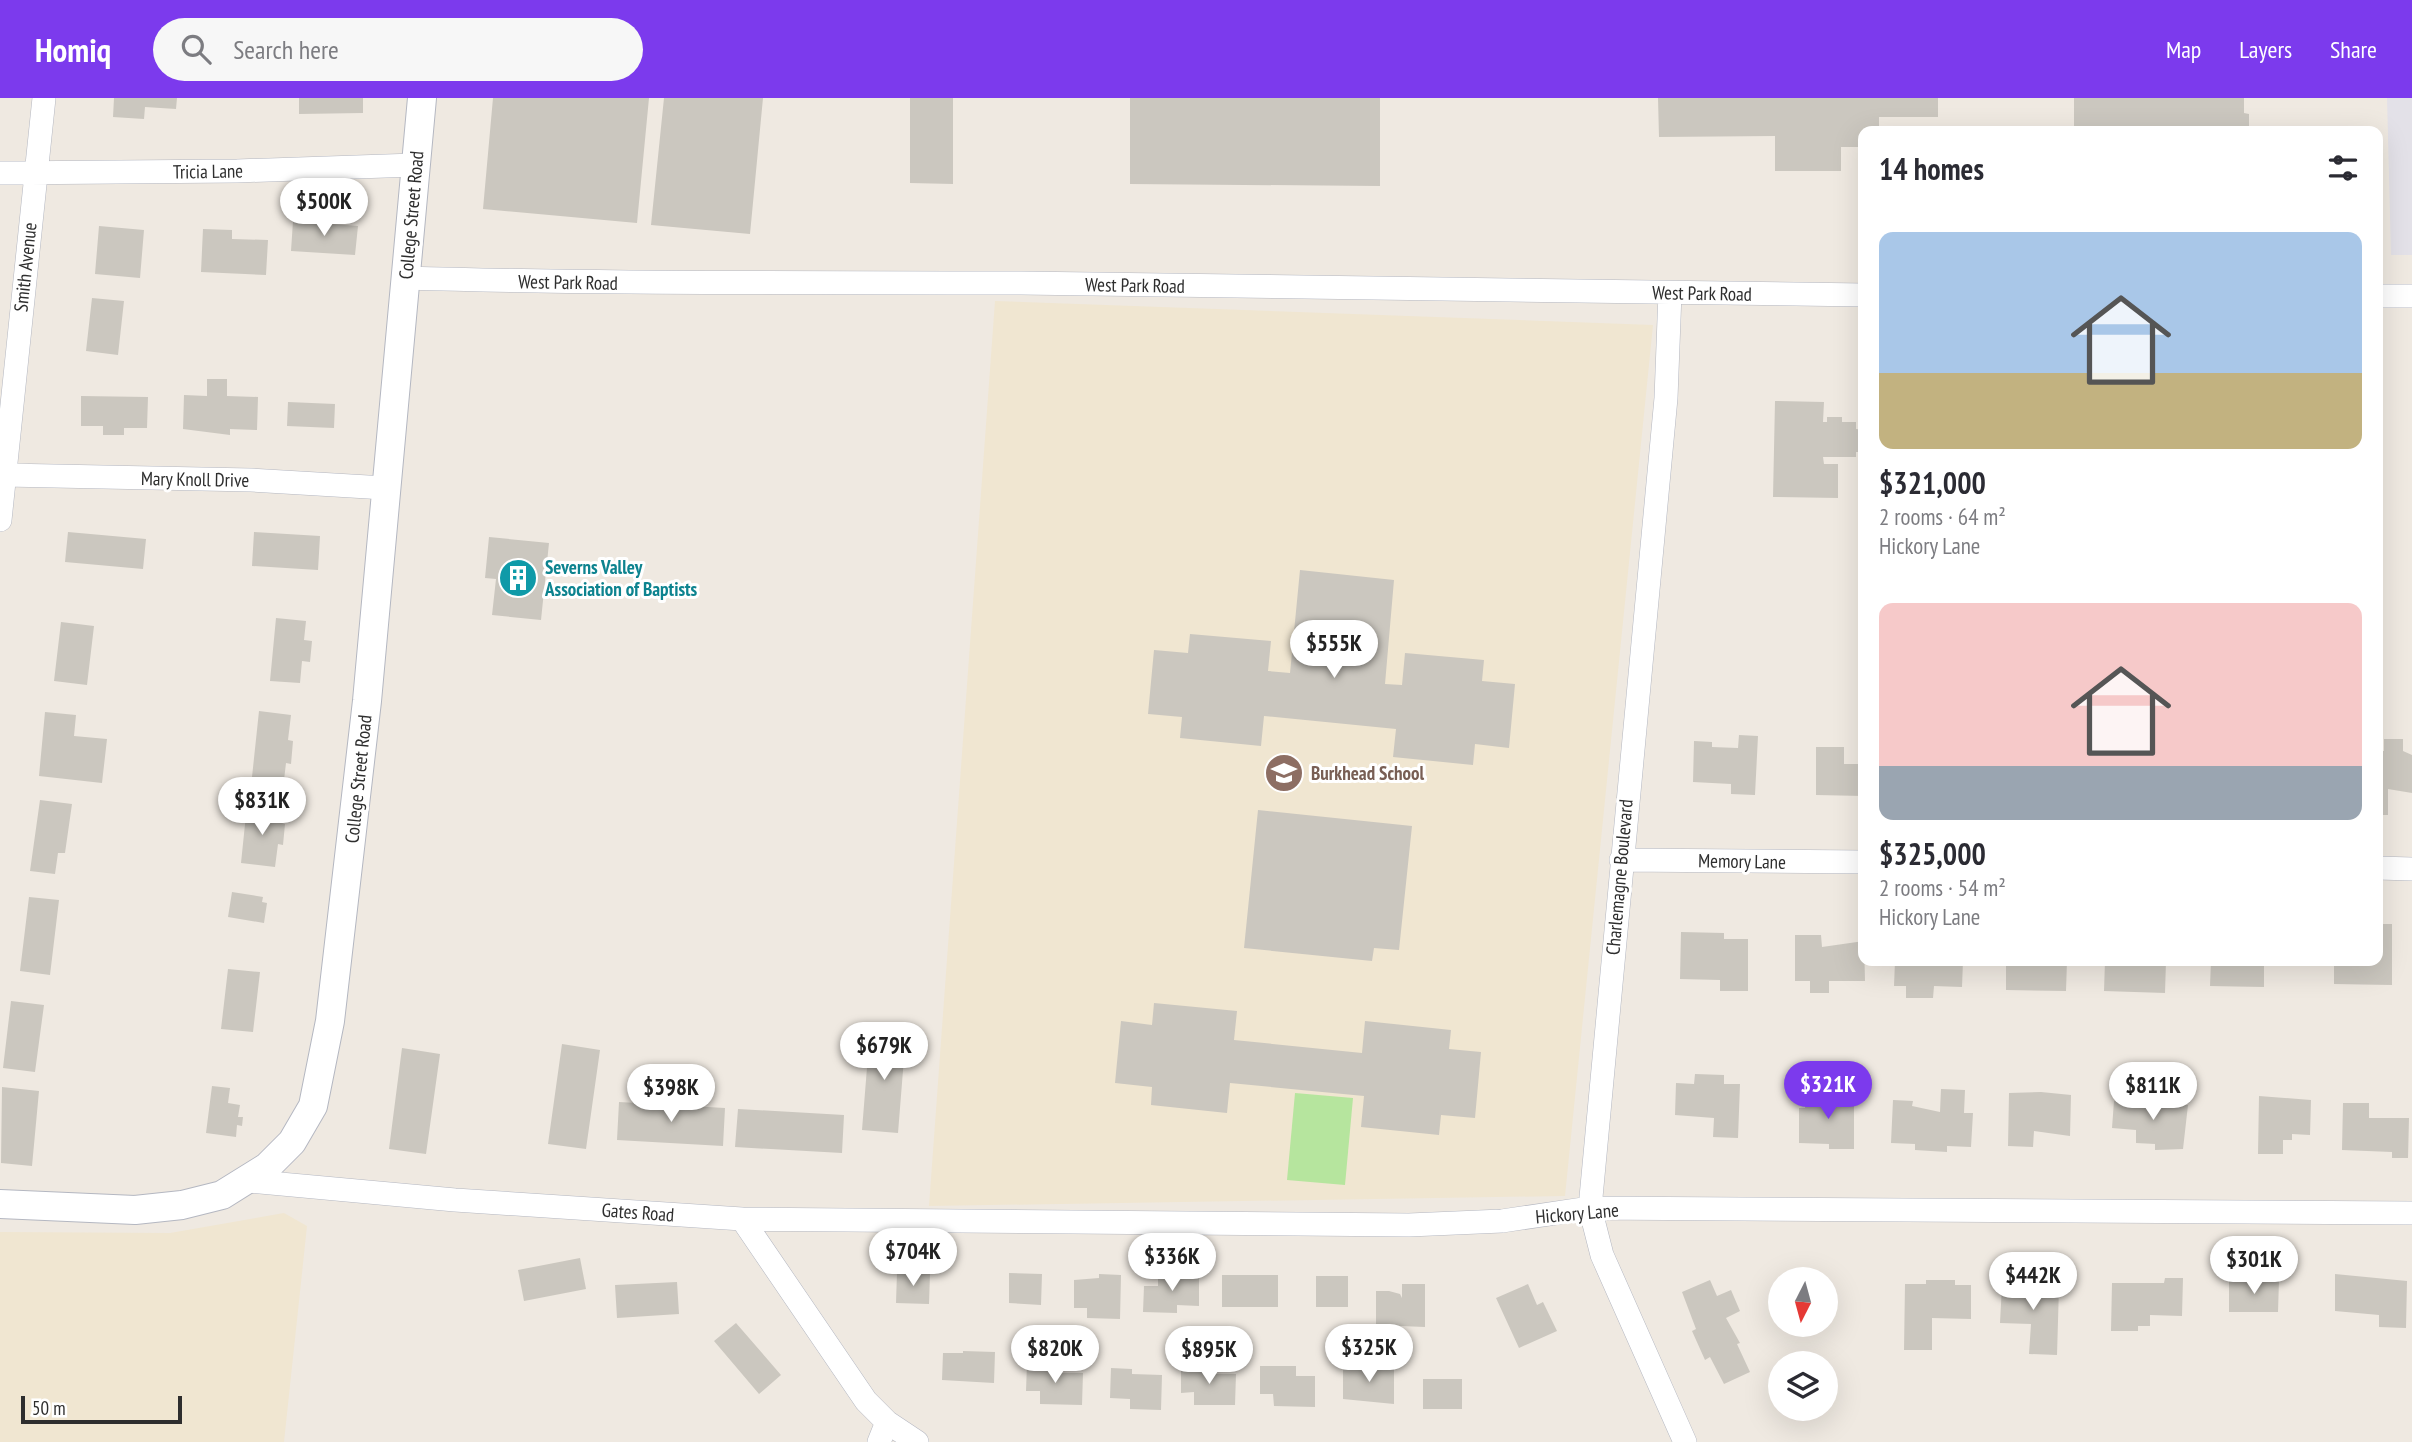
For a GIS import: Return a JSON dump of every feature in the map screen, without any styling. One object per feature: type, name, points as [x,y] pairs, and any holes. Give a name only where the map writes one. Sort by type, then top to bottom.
[{"type":"street","name":"Smith Avenue","points":[[0,520],[44,98]]},
{"type":"street","name":"College Street Road","points":[[0,1204],[135,1210],[182,1205],[222,1195],[249,1181],[292,1142],[313,1106],[323,1070],[367,701],[422,98]]},
{"type":"street","name":"Tricia Lane","points":[[0,173],[237,171],[415,165]]},
{"type":"street","name":"West Park Road","points":[[405,278],[609,284],[1016,283],[1545,288],[1670,293],[1858,295]]},
{"type":"street","name":"Charlemagne Boulevard","points":[[1670,293],[1666,398],[1590,1208],[1602,1255],[1685,1442]]},
{"type":"street","points":[[2383,296],[2412,296]]},
{"type":"street","name":"Mary Knoll Drive","points":[[5,475],[251,480],[385,488]]},
{"type":"street","name":"Memory Lane","points":[[1621,860],[1858,862]]},
{"type":"street","points":[[2383,868],[2412,869]]},
{"type":"street","name":"Gates Road","points":[[249,1181],[455,1200],[743,1219]]},
{"type":"street","name":"Hickory Lane","points":[[743,1219],[1409,1225],[1502,1221],[1590,1208],[2412,1213]]},
{"type":"street","points":[[743,1219],[866,1401],[883,1432],[917,1442]]},
{"type":"shaded area","points":[[2387,98],[2412,98],[2412,255],[2391,255]]},
{"type":"shaded area","name":"Burkhead School","points":[[995,301],[1653,325],[1565,1196],[929,1206]]},
{"type":"shaded area","points":[[284,1213],[307,1226],[284,1442],[0,1442],[0,1232],[170,1233]]},
{"type":"green space","points":[[1295,1093],[1353,1098],[1345,1185],[1287,1180]]},
{"type":"building","points":[[114,98],[177,98],[176,109],[145,107],[144,119],[113,117]]},
{"type":"building","points":[[299,98],[363,98],[363,113],[299,114]]},
{"type":"building","points":[[493,98],[649,98],[637,223],[483,209]]},
{"type":"building","points":[[664,98],[763,98],[750,234],[651,225]]},
{"type":"building","points":[[910,98],[953,98],[953,184],[910,183]]},
{"type":"building","points":[[1130,98],[1380,98],[1380,186],[1130,184]]},
{"type":"building","points":[[1658,98],[1938,98],[1938,117],[1879,117],[1879,126],[1858,126],[1858,147],[1841,147],[1841,171],[1775,171],[1775,136],[1659,137]]},
{"type":"building","points":[[2074,98],[2244,98],[2244,113],[2249,114],[2249,126],[2074,126]]},
{"type":"building","points":[[293,221],[358,226],[355,255],[291,251]]},
{"type":"building","points":[[99,226],[144,230],[140,278],[95,274]]},
{"type":"building","points":[[203,229],[232,230],[232,239],[268,240],[266,275],[201,272]]},
{"type":"building","points":[[92,298],[124,301],[118,355],[86,351]]},
{"type":"building","points":[[207,379],[227,379],[227,396],[258,397],[257,430],[230,429],[230,435],[183,429],[184,395],[207,396]]},
{"type":"building","points":[[81,396],[148,397],[147,428],[124,428],[124,435],[103,435],[103,426],[81,426]]},
{"type":"building","points":[[1775,401],[1824,402],[1823,422],[1827,422],[1827,417],[1842,417],[1842,422],[1856,422],[1856,457],[1823,457],[1824,464],[1838,464],[1838,498],[1773,497]]},
{"type":"building","points":[[288,402],[335,404],[334,428],[287,426]]},
{"type":"building","points":[[68,532],[146,539],[143,569],[65,562]]},
{"type":"building","points":[[254,532],[320,536],[318,570],[252,566]]},
{"type":"building","name":"Severns Valley Association of Baptists","points":[[489,537],[549,543],[541,620],[492,615],[496,579],[485,578]]},
{"type":"building","points":[[1300,570],[1394,580],[1385,684],[1402,685],[1405,653],[1484,660],[1482,681],[1515,684],[1509,748],[1475,744],[1473,765],[1393,757],[1396,729],[1264,716],[1261,746],[1180,738],[1182,717],[1148,714],[1154,650],[1188,653],[1190,634],[1271,641],[1268,671],[1290,673]]},
{"type":"building","points":[[276,618],[306,621],[304,640],[312,641],[310,662],[302,661],[300,683],[270,681]]},
{"type":"building","points":[[61,622],[94,626],[87,685],[54,681]]},
{"type":"building","points":[[259,711],[291,715],[288,740],[293,741],[291,764],[286,763],[284,780],[252,777]]},
{"type":"building","points":[[45,712],[76,715],[74,736],[107,739],[102,783],[39,776]]},
{"type":"building","points":[[1739,735],[1758,736],[1755,795],[1731,794],[1731,784],[1693,782],[1694,741],[1712,742],[1712,747],[1738,748]]},
{"type":"building","points":[[2384,739],[2403,739],[2403,751],[2412,755],[2412,793],[2388,789],[2388,815],[2383,815]]},
{"type":"building","points":[[1816,747],[1844,747],[1844,764],[1858,764],[1858,796],[1816,795]]},
{"type":"building","points":[[40,800],[72,804],[65,853],[58,853],[55,874],[30,871]]},
{"type":"building","points":[[247,805],[277,809],[276,821],[285,824],[283,845],[278,844],[275,867],[241,863]]},
{"type":"building","points":[[1258,810],[1412,826],[1399,950],[1374,948],[1372,961],[1244,948]]},
{"type":"building","points":[[232,892],[263,897],[262,902],[267,903],[264,923],[228,917]]},
{"type":"building","points":[[29,897],[59,900],[50,975],[20,971]]},
{"type":"building","points":[[2383,924],[2392,924],[2392,985],[2334,984],[2334,966],[2383,966]]},
{"type":"building","points":[[1681,932],[1724,933],[1724,939],[1748,939],[1748,991],[1720,991],[1720,980],[1680,979]]},
{"type":"building","points":[[1795,935],[1821,935],[1822,947],[1858,942],[1858,966],[1865,966],[1865,981],[1829,981],[1829,993],[1810,993],[1810,981],[1795,981]]},
{"type":"building","points":[[1895,966],[1963,966],[1962,987],[1934,986],[1933,998],[1906,998],[1906,986],[1894,986]]},
{"type":"building","points":[[2006,966],[2067,966],[2066,991],[2006,990]]},
{"type":"building","points":[[2105,966],[2166,966],[2165,993],[2104,991]]},
{"type":"building","points":[[2211,966],[2264,966],[2264,987],[2210,986]]},
{"type":"building","points":[[228,969],[260,972],[253,1032],[221,1029]]},
{"type":"building","points":[[11,1001],[44,1005],[35,1072],[3,1068]]},
{"type":"building","points":[[1154,1003],[1237,1011],[1234,1040],[1362,1053],[1365,1021],[1451,1030],[1449,1049],[1481,1052],[1475,1118],[1441,1115],[1439,1135],[1361,1127],[1364,1096],[1230,1083],[1227,1113],[1151,1105],[1152,1087],[1115,1083],[1121,1021],[1152,1025]]},
{"type":"building","points":[[870,1030],[906,1033],[898,1133],[862,1130]]},
{"type":"building","points":[[562,1044],[600,1050],[586,1149],[548,1144]]},
{"type":"building","points":[[402,1048],[440,1054],[426,1154],[389,1149]]},
{"type":"building","points":[[1695,1074],[1724,1075],[1724,1084],[1740,1084],[1738,1138],[1713,1137],[1714,1118],[1675,1115],[1676,1083],[1694,1084]]},
{"type":"building","points":[[212,1086],[230,1088],[228,1103],[240,1105],[238,1117],[243,1117],[242,1126],[237,1125],[236,1137],[206,1133]]},
{"type":"building","points":[[2,1087],[39,1091],[32,1166],[1,1163]]},
{"type":"building","points":[[1941,1089],[1965,1090],[1964,1113],[1973,1113],[1971,1147],[1947,1146],[1947,1152],[1915,1150],[1915,1144],[1891,1143],[1893,1100],[1913,1101],[1912,1106],[1940,1112]]},
{"type":"building","points":[[2009,1093],[2071,1095],[2070,1136],[2034,1131],[2033,1147],[2008,1146]]},
{"type":"building","points":[[2147,1093],[2161,1094],[2160,1104],[2188,1105],[2183,1149],[2155,1150],[2155,1144],[2136,1143],[2136,1130],[2112,1128],[2114,1101],[2146,1103]]},
{"type":"building","points":[[1806,1095],[1854,1095],[1854,1149],[1829,1149],[1829,1144],[1799,1143],[1799,1108],[1805,1108]]},
{"type":"building","points":[[2259,1096],[2311,1100],[2310,1135],[2292,1134],[2292,1140],[2283,1140],[2283,1154],[2258,1154]]},
{"type":"building","points":[[619,1102],[725,1108],[723,1146],[617,1140]]},
{"type":"building","points":[[2343,1103],[2369,1103],[2369,1118],[2409,1118],[2408,1158],[2392,1158],[2392,1152],[2342,1150]]},
{"type":"building","points":[[738,1109],[844,1115],[842,1153],[735,1147]]},
{"type":"building","points":[[580,1258],[586,1289],[524,1301],[518,1270]]},
{"type":"building","points":[[897,1272],[930,1273],[929,1304],[896,1303]]},
{"type":"building","points":[[1009,1273],[1042,1274],[1041,1305],[1009,1303]]},
{"type":"building","points":[[1158,1273],[1199,1274],[1199,1306],[1177,1305],[1177,1313],[1143,1312],[1144,1286],[1158,1286]]},
{"type":"building","points":[[1099,1274],[1121,1275],[1120,1319],[1087,1318],[1087,1308],[1074,1308],[1074,1280],[1099,1278]]},
{"type":"building","points":[[2335,1274],[2407,1281],[2406,1328],[2379,1327],[2379,1315],[2335,1311]]},
{"type":"building","points":[[1222,1275],[1278,1275],[1278,1307],[1222,1307]]},
{"type":"building","points":[[1316,1276],[1348,1276],[1348,1307],[1316,1307]]},
{"type":"building","points":[[2015,1278],[2046,1279],[2046,1286],[2059,1287],[2057,1355],[2029,1354],[2031,1324],[2000,1323],[2002,1285],[2015,1285]]},
{"type":"building","points":[[2165,1278],[2183,1278],[2182,1316],[2150,1315],[2150,1326],[2138,1326],[2138,1331],[2111,1331],[2112,1283],[2164,1283]]},
{"type":"building","points":[[2229,1279],[2279,1280],[2278,1312],[2229,1312]]},
{"type":"building","points":[[1710,1280],[1717,1296],[1731,1290],[1740,1311],[1726,1318],[1740,1343],[1737,1344],[1750,1372],[1724,1384],[1710,1357],[1705,1360],[1692,1331],[1696,1329],[1682,1292]]},
{"type":"building","points":[[1926,1280],[1955,1280],[1955,1285],[1971,1285],[1971,1319],[1932,1318],[1932,1350],[1904,1350],[1905,1284],[1926,1284]]},
{"type":"building","points":[[677,1282],[679,1314],[617,1318],[615,1285]]},
{"type":"building","points":[[1402,1284],[1425,1284],[1425,1327],[1376,1325],[1376,1291],[1389,1291],[1400,1294],[1402,1298]]},
{"type":"building","points":[[1528,1284],[1537,1305],[1543,1302],[1557,1331],[1519,1348],[1496,1298]]},
{"type":"building","points":[[736,1323],[781,1375],[759,1394],[714,1341]]},
{"type":"building","points":[[995,1352],[994,1383],[942,1380],[943,1353]]},
{"type":"building","points":[[1027,1364],[1061,1365],[1060,1373],[1083,1373],[1082,1405],[1040,1404],[1040,1391],[1026,1391]]},
{"type":"building","points":[[1343,1365],[1394,1366],[1394,1404],[1343,1399]]},
{"type":"building","points":[[1181,1366],[1215,1366],[1215,1374],[1236,1374],[1235,1405],[1194,1405],[1194,1392],[1181,1393]]},
{"type":"building","points":[[1260,1366],[1296,1366],[1296,1376],[1315,1376],[1315,1407],[1274,1406],[1273,1394],[1260,1394]]},
{"type":"building","points":[[1111,1368],[1132,1369],[1132,1374],[1162,1375],[1161,1410],[1130,1409],[1130,1399],[1110,1398]]},
{"type":"building","points":[[1423,1379],[1462,1379],[1462,1409],[1423,1409]]},
{"type":"place","name":"Severns Valley Association of Baptists","points":[[518,578]]},
{"type":"place","name":"Burkhead School","points":[[1284,773]]}]
